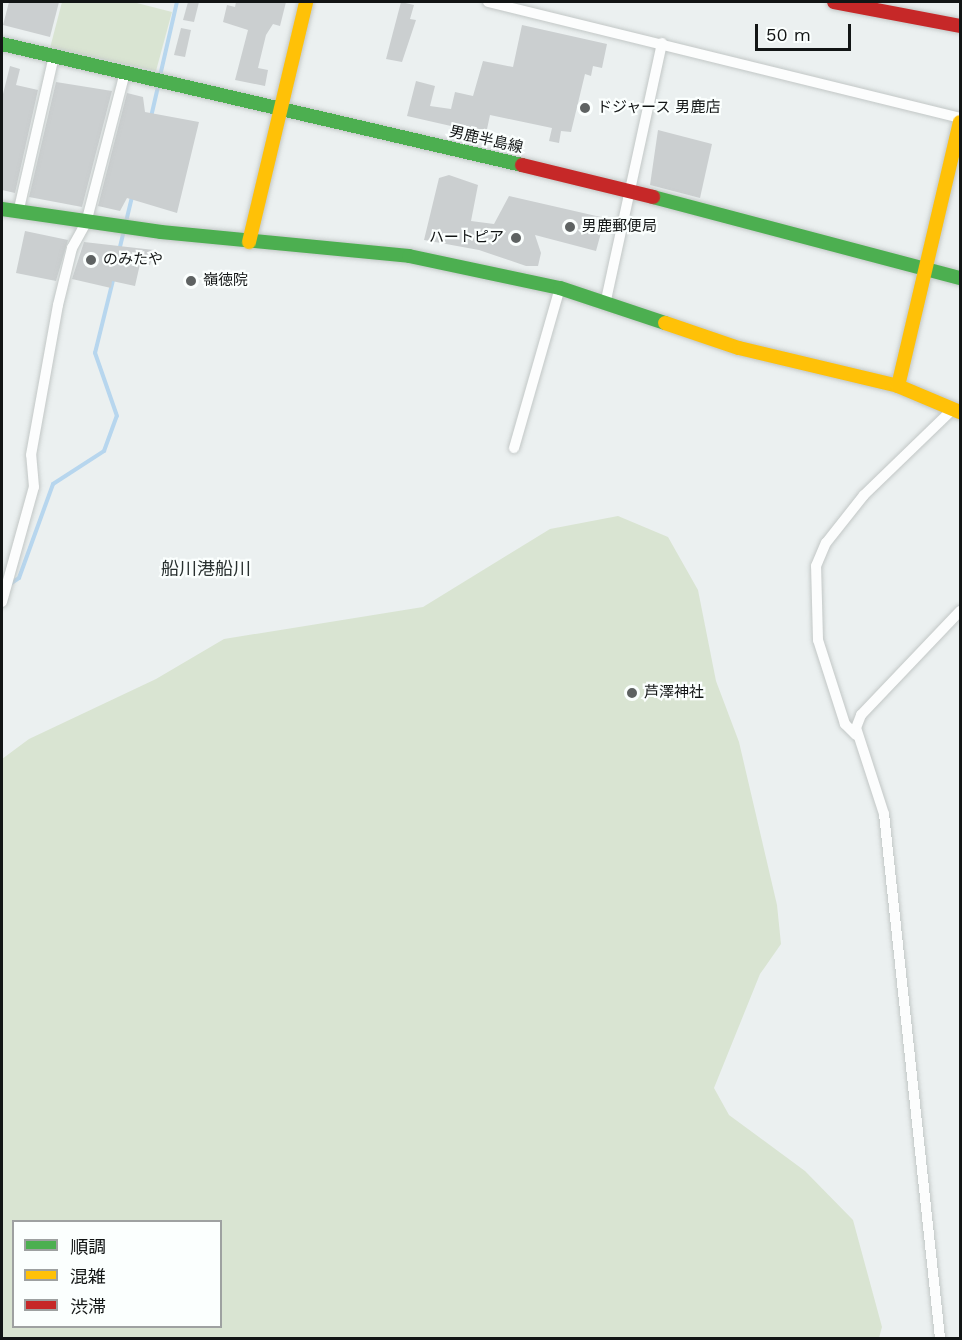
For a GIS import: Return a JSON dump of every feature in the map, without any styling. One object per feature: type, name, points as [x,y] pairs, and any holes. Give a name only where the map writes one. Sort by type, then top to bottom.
[{"type":"street","points":[[249,242],[284,110],[306,2]]},
{"type":"street","points":[[488,2],[662,43],[729,64],[960,120],[898,386]]},
{"type":"street","points":[[834,2],[960,26]]},
{"type":"street","points":[[606,300],[662,43]]},
{"type":"street","name":"男鹿半島線","points":[[2,44],[631,191],[924,271],[960,278]]},
{"type":"street","points":[[18,213],[54,56]]},
{"type":"street","points":[[2,602],[34,487],[31,454],[58,305],[72,248],[86,223],[125,72]]},
{"type":"street","points":[[2,209],[86,223],[249,242],[409,256],[606,300],[739,348],[898,386],[957,410],[864,495],[826,543],[816,566],[818,640],[845,724],[856,735],[884,814],[940,1338]]},
{"type":"street","points":[[514,448],[560,288]]},
{"type":"street","points":[[856,735],[861,715],[960,611]]},
{"type":"green space","points":[[62,2],[133,2],[172,12],[156,71],[50,48]]},
{"type":"green space","points":[[618,516],[668,537],[698,590],[716,681],[739,742],[777,905],[781,944],[760,974],[714,1088],[729,1115],[805,1171],[853,1220],[882,1327],[879,1338],[2,1338],[2,759],[29,739],[156,679],[224,639],[423,607],[550,529]]},
{"type":"building","points":[[9,2],[59,2],[50,37],[3,25]]},
{"type":"building","points":[[188,2],[199,2],[194,22],[183,20]]},
{"type":"building","points":[[236,2],[286,2],[280,26],[273,24],[266,35],[258,68],[268,70],[265,86],[235,80],[248,30],[223,22],[227,5],[235,7]]},
{"type":"building","points":[[401,2],[414,5],[410,19],[416,20],[402,62],[386,59]]},
{"type":"building","points":[[522,25],[607,44],[602,68],[593,66],[591,76],[585,74],[571,132],[561,131],[559,143],[549,141],[552,128],[490,115],[486,134],[407,116],[416,81],[435,86],[430,106],[451,109],[455,92],[473,96],[483,61],[513,67]]},
{"type":"building","points":[[181,28],[191,30],[185,57],[174,55]]},
{"type":"building","points":[[10,66],[20,69],[16,85],[38,90],[15,193],[2,190],[2,98]]},
{"type":"building","points":[[56,82],[112,91],[82,207],[29,197]]},
{"type":"building","points":[[127,93],[143,97],[145,112],[199,122],[177,213],[127,198],[120,211],[98,206]]},
{"type":"building","points":[[658,130],[712,144],[700,198],[650,185]]},
{"type":"building","points":[[449,175],[478,185],[471,221],[494,224],[509,196],[605,218],[596,251],[535,235],[541,253],[538,266],[526,266],[479,250],[424,240],[439,178]]},
{"type":"building","points":[[25,231],[68,240],[56,281],[16,273]]},
{"type":"building","points":[[84,242],[154,250],[150,265],[140,264],[135,286],[112,281],[111,288],[72,279]]},
{"type":"waterway","points":[[160,76],[177,2]]},
{"type":"waterway","points":[[151,117],[158,86]]},
{"type":"waterway","points":[[119,251],[132,197]]},
{"type":"waterway","points":[[10,584],[19,578],[53,484],[104,451],[117,416],[95,353],[114,276]]},
{"type":"traffic: fast","points":[[2,44],[522,165]]},
{"type":"traffic: fast","points":[[653,197],[960,278]]},
{"type":"traffic: fast","points":[[2,209],[161,232],[409,256],[560,288],[665,323]]},
{"type":"traffic: slow","points":[[249,242],[306,2]]},
{"type":"traffic: slow","points":[[898,386],[960,122]]},
{"type":"traffic: slow","points":[[665,323],[739,348],[898,386],[960,412]]},
{"type":"traffic: jam","points":[[834,2],[960,26]]},
{"type":"traffic: jam","points":[[522,165],[653,197]]},
{"type":"place","name":"ドジャース 男鹿店","points":[[585,108]]},
{"type":"place","name":"男鹿郵便局","points":[[570,227]]},
{"type":"place","name":"ハートピア","points":[[516,238]]},
{"type":"place","name":"のみたや","points":[[91,260]]},
{"type":"place","name":"嶺徳院","points":[[191,281]]},
{"type":"place","name":"芦澤神社","points":[[632,693]]},
{"type":"district","name":"船川港船川","points":[[206,569]]}]
